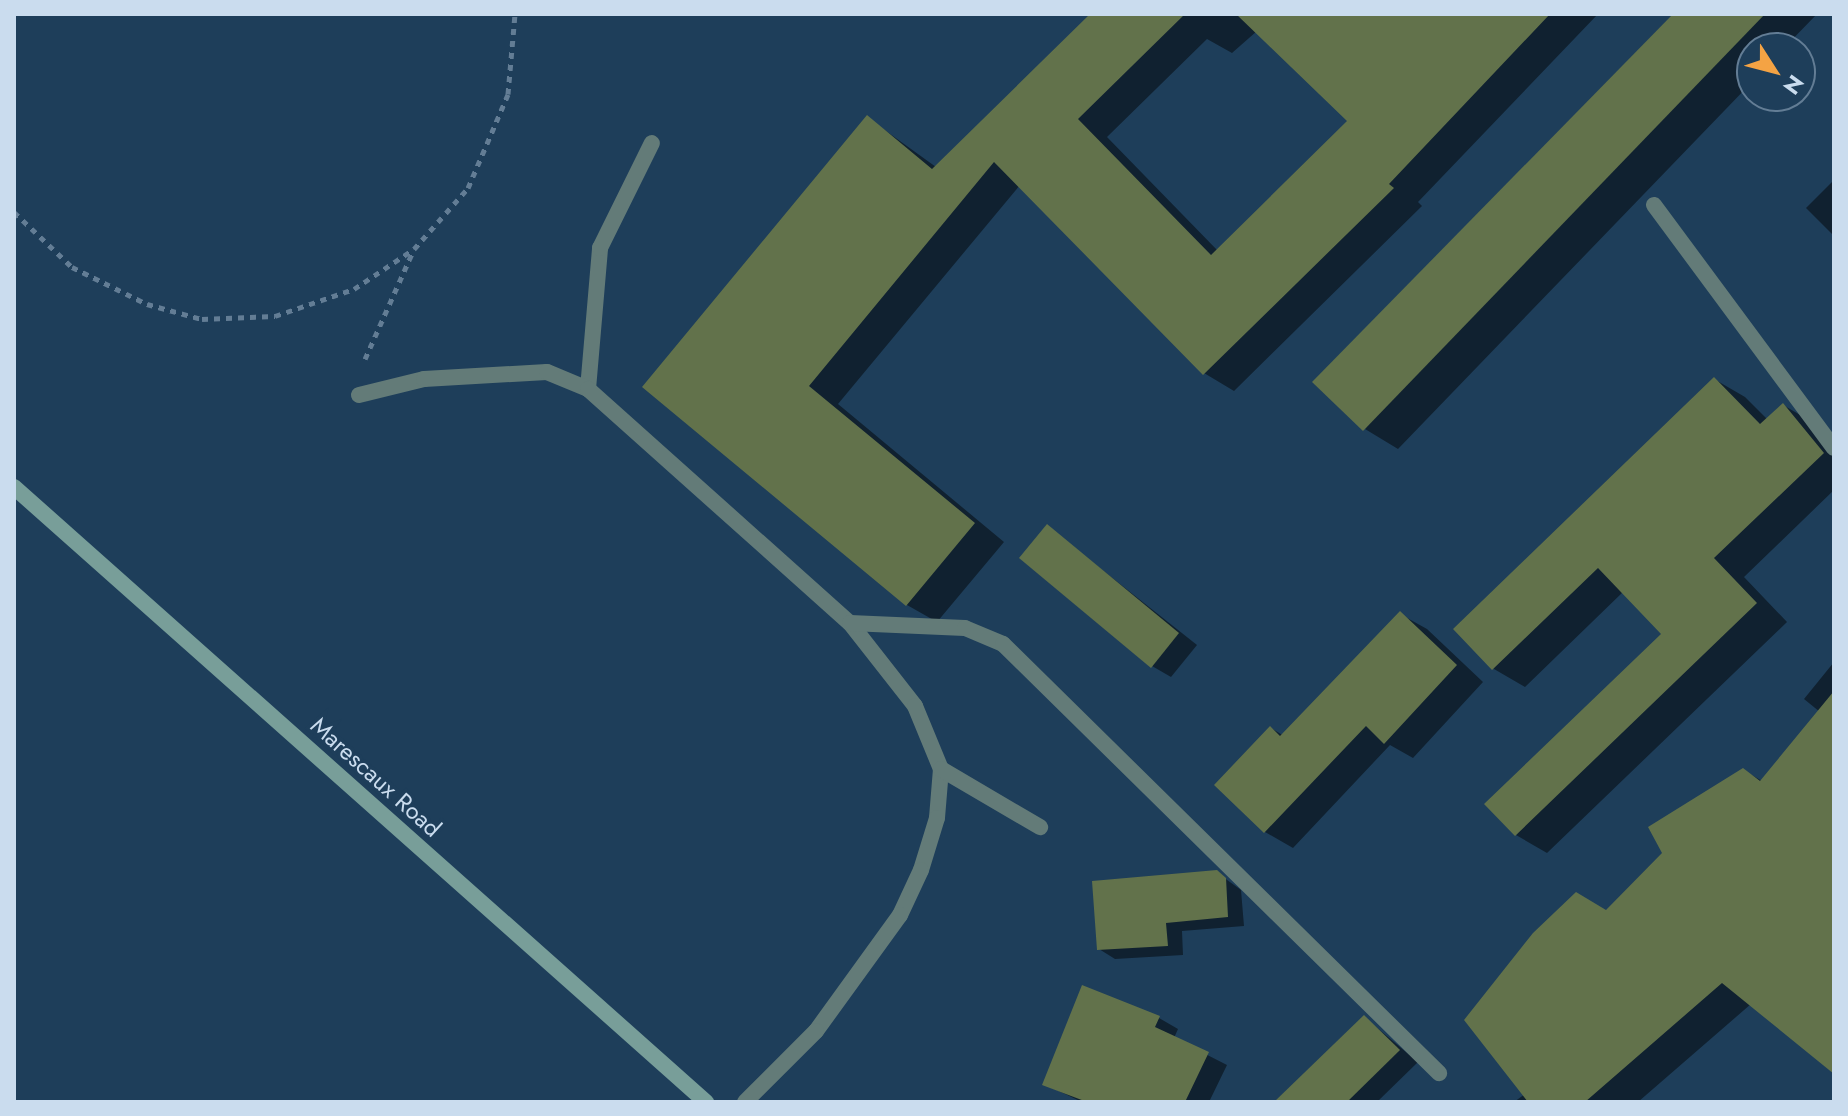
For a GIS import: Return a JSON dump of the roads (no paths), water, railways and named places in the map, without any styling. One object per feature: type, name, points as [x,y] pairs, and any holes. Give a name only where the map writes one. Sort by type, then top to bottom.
[{"type":"main road","name":"Marescaux Road","points":[[14,487],[706,1102]]},
{"type":"lane","points":[[588,389],[600,248],[652,143]]},
{"type":"lane","points":[[1654,205],[1834,448]]},
{"type":"lane","points":[[359,395],[424,379],[547,372],[588,389],[850,623],[915,706],[941,769],[937,818],[900,915],[816,1031],[745,1102]]},
{"type":"lane","points":[[850,623],[965,628],[1003,644],[1439,1073]]},
{"type":"lane","points":[[941,769],[1040,827]]}]
